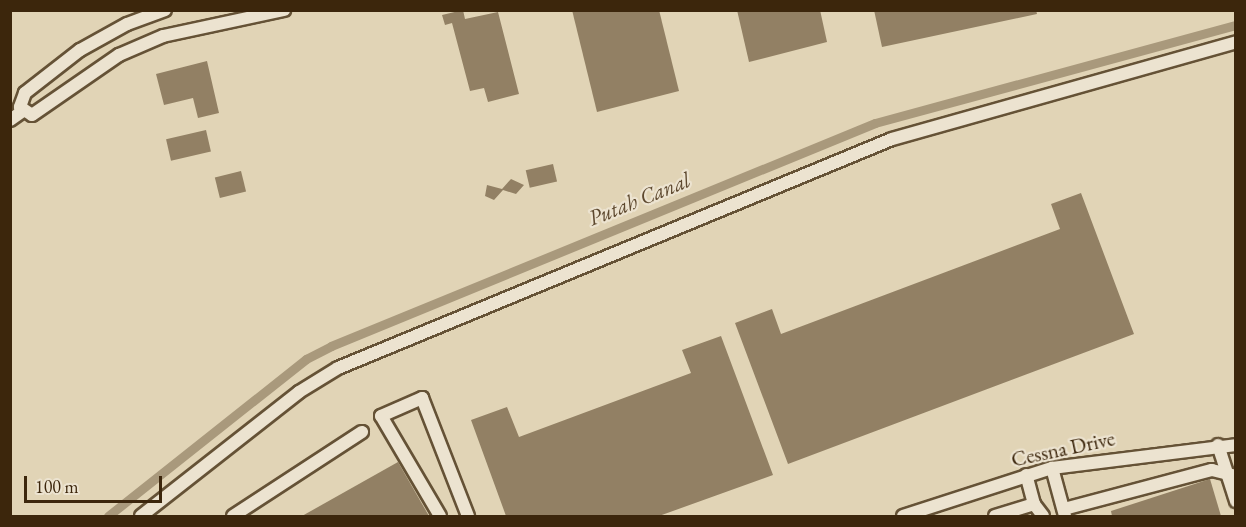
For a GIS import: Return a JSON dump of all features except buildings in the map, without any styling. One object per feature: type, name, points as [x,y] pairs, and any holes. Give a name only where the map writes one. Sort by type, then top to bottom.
[{"type":"street","points":[[165,10],[127,24],[80,50],[25,93],[15,114],[32,115],[140,45],[189,28],[284,10]]},
{"type":"street","points":[[141,516],[299,392],[338,368],[892,139],[1236,42]]},
{"type":"street","points":[[440,516],[381,416],[422,398],[468,516]]},
{"type":"street","points":[[233,516],[362,432]]},
{"type":"street","points":[[1218,445],[1232,476],[1236,501]]},
{"type":"street","name":"Cessna Drive","points":[[903,516],[1052,468],[1218,445],[1236,445]]},
{"type":"street","points":[[1052,468],[1064,513],[1212,470],[1232,476]]},
{"type":"street","points":[[1026,475],[1034,504],[1042,516]]},
{"type":"street","points":[[995,516],[1034,504]]},
{"type":"waterway","name":"Putah Canal","points":[[108,516],[306,359],[331,346],[875,123],[1236,25]]}]
